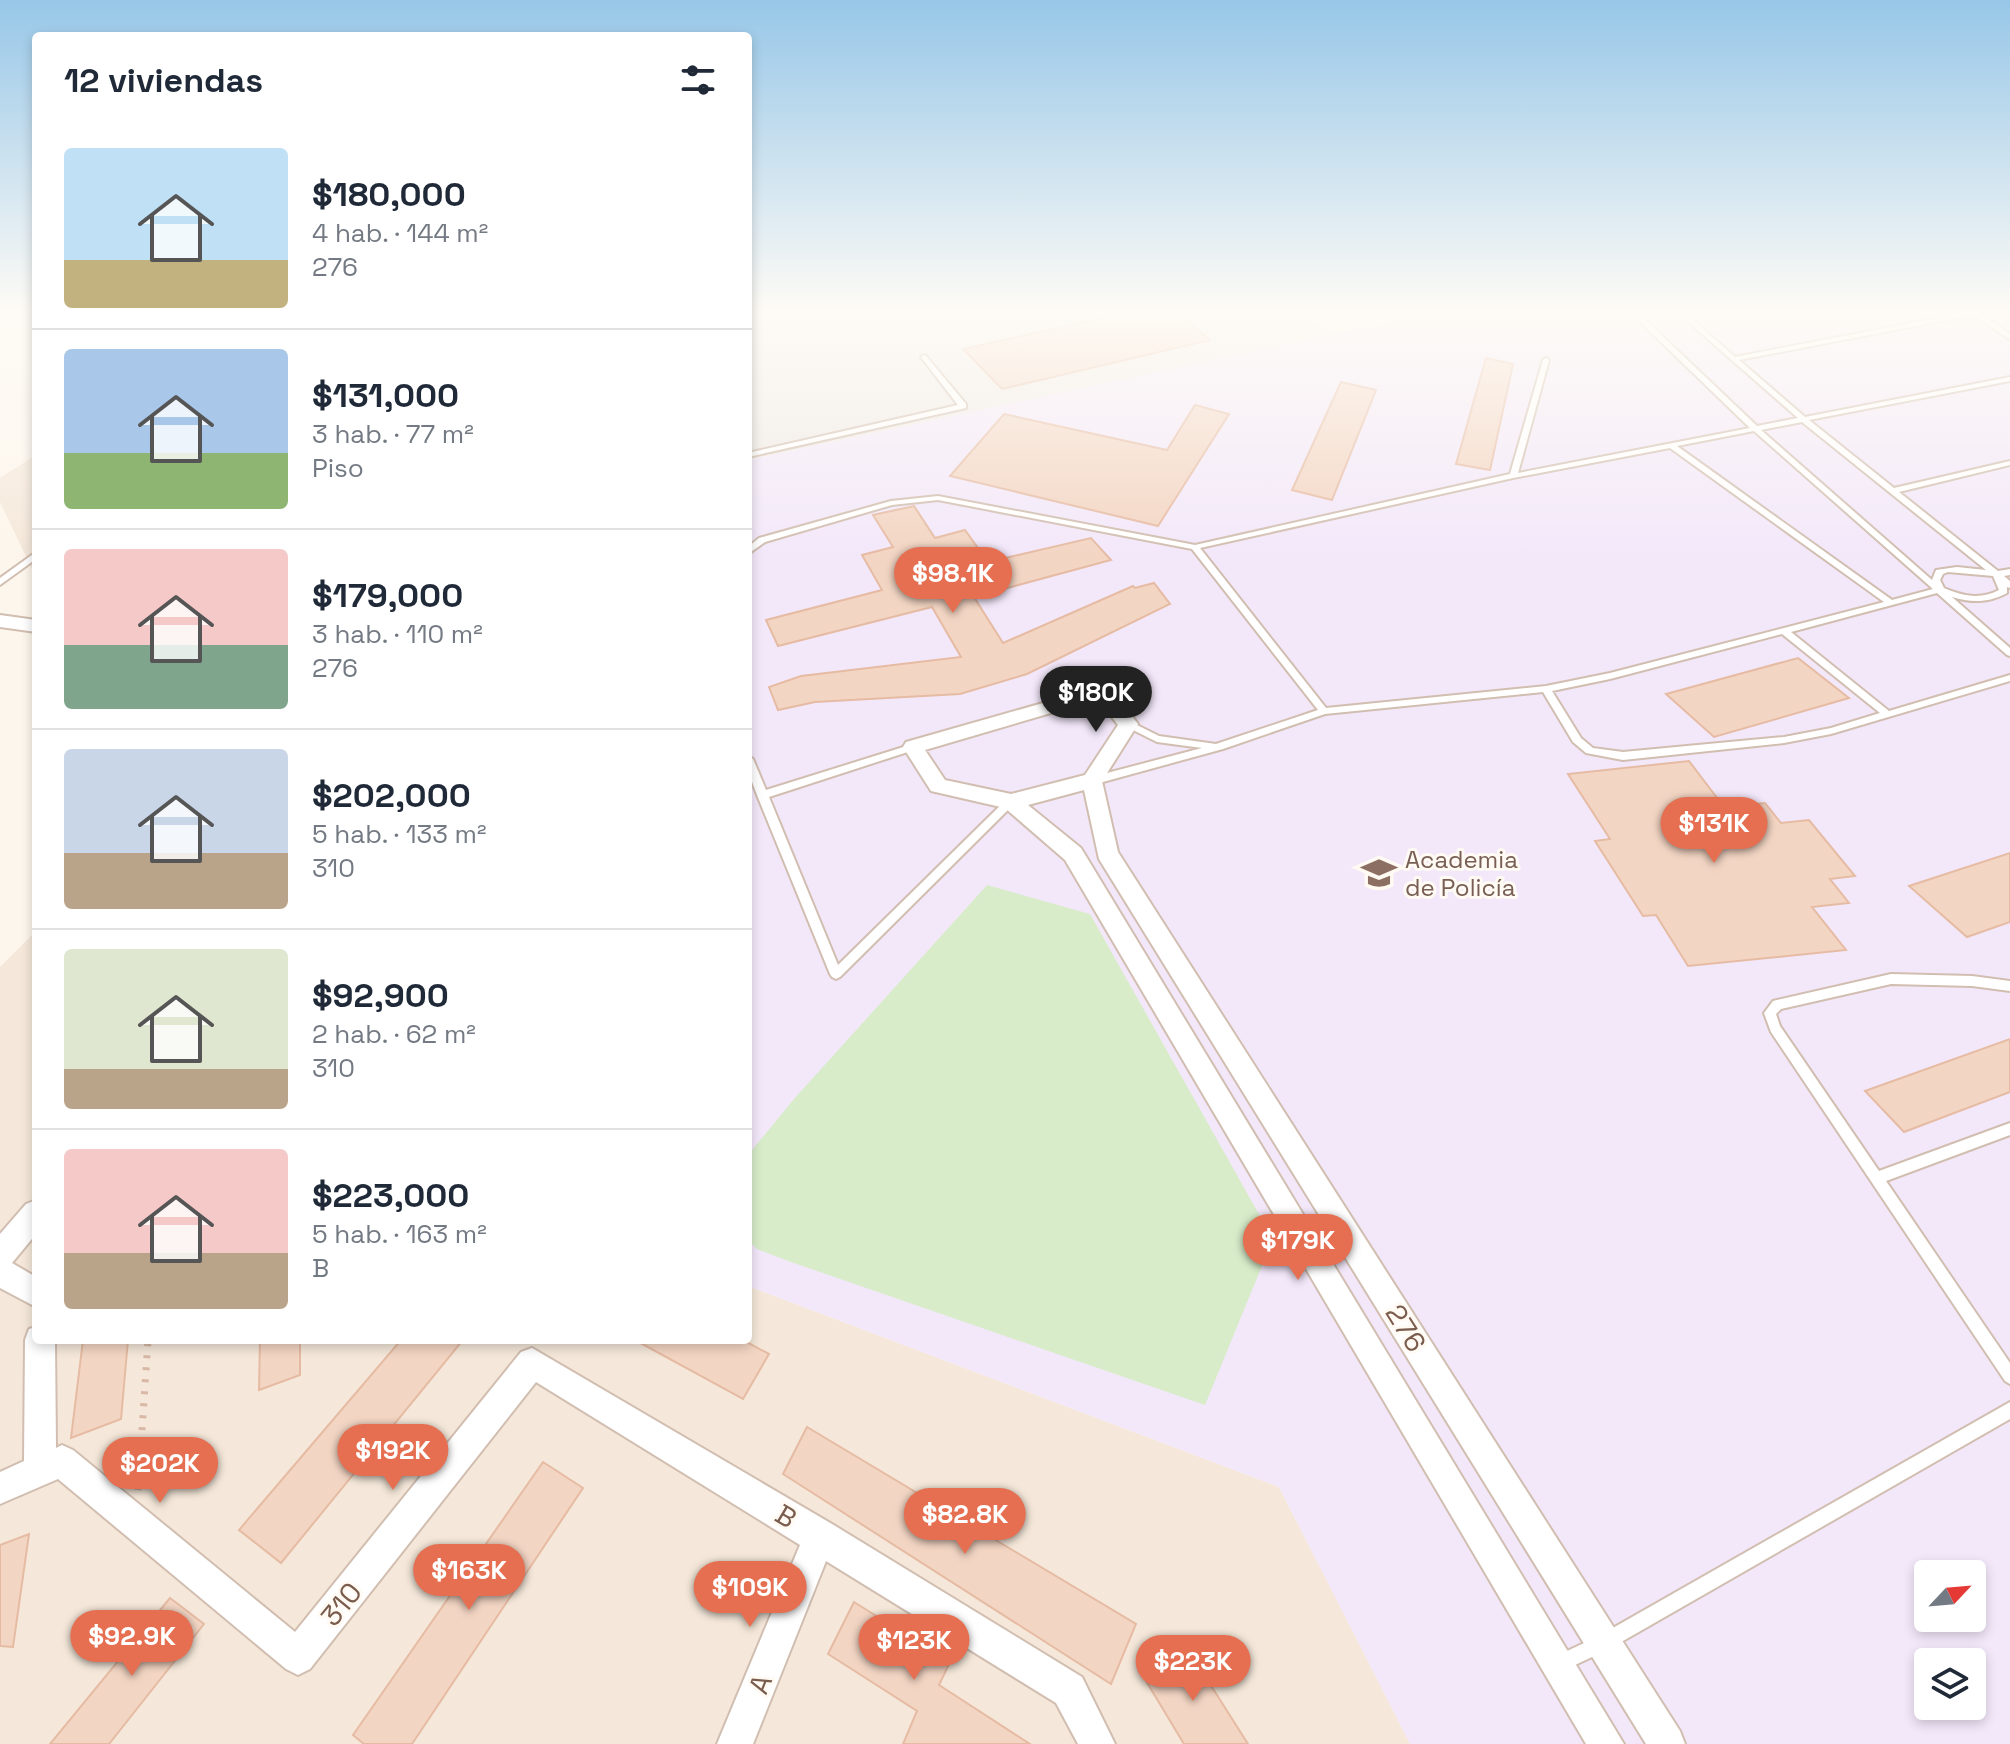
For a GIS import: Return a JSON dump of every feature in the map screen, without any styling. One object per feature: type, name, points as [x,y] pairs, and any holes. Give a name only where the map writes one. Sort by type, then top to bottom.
[{"type":"street","points":[[0,621],[32,625]]},
{"type":"street","points":[[1085,697],[1110,702],[1128,724],[1092,781],[1011,802],[938,786],[913,747],[1085,697]]},
{"type":"street","name":"276","points":[[1092,781],[1107,853],[1667,1744]]},
{"type":"street","name":"276","points":[[1011,802],[1073,854],[1606,1744]]},
{"type":"street","points":[[0,1255],[32,1218]]},
{"type":"street","points":[[0,1272],[32,1291]]},
{"type":"street","points":[[40,1344],[40,1470]]},
{"type":"street","name":"310","points":[[136,1523],[298,1657],[532,1363]]},
{"type":"street","name":"B","points":[[532,1363],[1069,1690],[1097,1744]]},
{"type":"street","points":[[0,1488],[62,1461],[136,1523]]},
{"type":"street","name":"A","points":[[735,1744],[820,1536]]},
{"type":"lane","points":[[752,454],[963,406],[953,393]]},
{"type":"lane","points":[[1513,476],[1537,393]]},
{"type":"lane","points":[[1719,393],[2010,653]]},
{"type":"lane","points":[[1773,393],[2010,585]]},
{"type":"lane","points":[[752,548],[762,540],[891,503],[938,498],[1195,547],[1513,476],[1938,393]]},
{"type":"lane","points":[[1672,446],[1891,603]]},
{"type":"lane","points":[[1892,491],[2010,463]]},
{"type":"lane","points":[[1195,547],[1324,711]]},
{"type":"lane","points":[[0,582],[32,558]]},
{"type":"lane","points":[[1940,590],[1936,580],[1939,572],[1952,568],[1972,568],[1998,575],[2010,572]]},
{"type":"lane","points":[[1092,781],[1219,747],[1324,711],[1546,689],[1610,676],[1940,590],[1959,597],[1987,600],[2004,591],[1998,575]]},
{"type":"lane","points":[[1784,631],[1888,715]]},
{"type":"lane","points":[[1546,689],[1577,740],[1590,751],[1623,756],[1784,740],[1888,715],[2010,678]]},
{"type":"lane","points":[[1128,724],[1157,739],[1219,747]]},
{"type":"lane","points":[[762,795],[913,747]]},
{"type":"lane","points":[[752,769],[836,974],[1011,802]]},
{"type":"lane","points":[[2010,986],[1972,981],[1891,979],[1777,1005],[1770,1013],[1775,1028],[2010,1376]]},
{"type":"lane","points":[[1876,1178],[2010,1129]]},
{"type":"lane","points":[[1558,1664],[1603,1643],[2010,1410]]},
{"type":"path","points":[[136,1523],[148,1344]]},
{"type":"shaded area","points":[[752,393],[1058,393],[752,459]]},
{"type":"shaded area","name":"Academia de Policía","points":[[1057,393],[2010,393],[2010,1744],[1410,1744],[1279,1487],[752,1288],[752,459]]},
{"type":"shaded area","points":[[32,458],[32,569],[0,502],[0,478]]},
{"type":"shaded area","points":[[32,935],[32,1344],[752,1344],[752,1288],[1279,1487],[1411,1744],[0,1744],[0,967]]},
{"type":"green space","points":[[987,885],[1090,914],[1273,1239],[1205,1405],[757,1249],[752,1244],[752,1150],[794,1099]]},
{"type":"building","points":[[1336,393],[1375,393],[1332,500],[1292,490]]},
{"type":"building","points":[[1476,393],[1507,393],[1490,470],[1456,464]]},
{"type":"building","points":[[1195,405],[1229,414],[1158,526],[950,476],[1004,414],[1167,450]]},
{"type":"building","points":[[914,506],[935,538],[965,530],[988,562],[1091,538],[1111,560],[974,597],[1003,643],[1133,586],[1154,583],[1170,604],[1027,674],[960,694],[815,702],[778,710],[769,687],[801,676],[961,657],[932,607],[778,646],[766,620],[882,590],[862,555],[893,547],[873,515]]},
{"type":"building","points":[[1798,658],[1849,698],[1714,737],[1666,694]]},
{"type":"building","points":[[1689,761],[1724,807],[1765,803],[1781,823],[1809,820],[1855,876],[1830,879],[1849,903],[1812,907],[1846,950],[1688,966],[1656,915],[1643,916],[1595,841],[1610,839],[1568,774]]},
{"type":"building","points":[[2010,853],[2010,922],[1967,937],[1909,886]]},
{"type":"building","points":[[2010,1039],[2010,1092],[1904,1132],[1865,1091]]},
{"type":"building","points":[[83,1344],[128,1344],[121,1419],[71,1438]]},
{"type":"building","points":[[260,1344],[300,1344],[300,1375],[259,1390]]},
{"type":"building","points":[[398,1344],[460,1344],[281,1563],[239,1530]]},
{"type":"building","points":[[642,1344],[750,1344],[769,1354],[743,1399]]},
{"type":"building","points":[[807,1427],[1136,1624],[1111,1684],[783,1474]]},
{"type":"building","points":[[543,1462],[583,1488],[412,1744],[364,1744],[353,1735]]},
{"type":"building","points":[[29,1534],[13,1647],[0,1646],[0,1545]]},
{"type":"building","points":[[170,1598],[204,1624],[109,1744],[50,1744]]},
{"type":"building","points":[[854,1602],[950,1662],[939,1685],[1030,1744],[903,1744],[917,1711],[828,1654]]},
{"type":"building","points":[[1186,1646],[1248,1744],[1184,1744],[1146,1681]]},
{"type":"place","name":"Academia de Policía","points":[[1379,873]]}]
